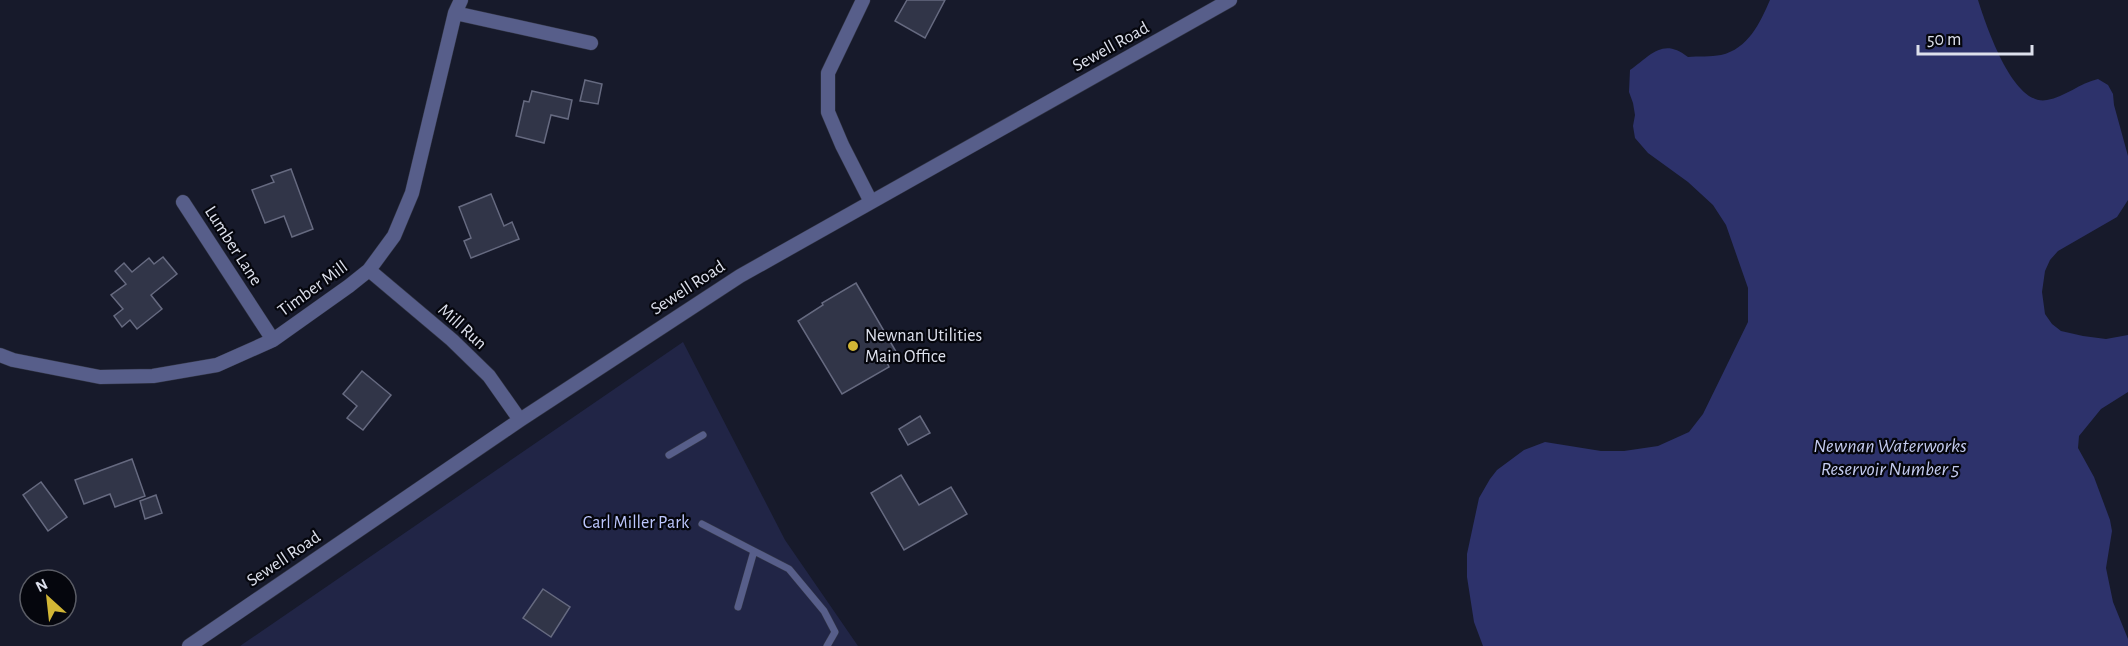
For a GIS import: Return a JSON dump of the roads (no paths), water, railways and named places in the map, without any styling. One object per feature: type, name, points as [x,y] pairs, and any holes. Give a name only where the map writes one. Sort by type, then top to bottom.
[{"type":"street","points":[[863,0],[828,73],[828,112],[871,202]]},
{"type":"street","name":"Sewell Road","points":[[189,646],[520,420],[740,276],[1230,0]]},
{"type":"street","points":[[458,6],[591,43]]},
{"type":"street","name":"Timber Mill","points":[[0,355],[13,360],[100,377],[153,376],[217,365],[273,340],[349,286],[369,270],[394,236],[412,193],[458,6]]},
{"type":"street","name":"Lumber Lane","points":[[183,202],[273,340]]},
{"type":"street","name":"Mill Run","points":[[369,270],[452,340],[489,376],[520,420]]},
{"type":"lane","points":[[669,455],[703,435]]},
{"type":"lane","points":[[702,524],[789,569],[824,611],[835,632],[827,646]]},
{"type":"lane","points":[[738,607],[754,551]]},
{"type":"water","name":"Newnan Waterworks Reservoir Number 5","points":[[1770,0],[1978,0],[1994,44],[2012,78],[2023,91],[2035,99],[2047,100],[2098,79],[2108,85],[2113,94],[2128,156],[2128,200],[2117,217],[2058,251],[2050,260],[2045,271],[2042,292],[2045,314],[2061,331],[2106,339],[2128,335],[2128,392],[2101,409],[2079,436],[2078,448],[2094,477],[2110,520],[2112,531],[2106,568],[2113,602],[2128,639],[2128,646],[1483,646],[1474,622],[1467,577],[1467,554],[1479,498],[1497,470],[1524,450],[1545,442],[1601,451],[1624,451],[1658,446],[1689,432],[1703,414],[1748,322],[1748,288],[1726,225],[1713,205],[1688,182],[1648,153],[1635,138],[1633,126],[1635,115],[1629,92],[1630,70],[1651,54],[1664,48],[1679,51],[1688,57],[1717,56],[1730,52],[1739,47],[1752,34]]},
{"type":"place","name":"Newnan Utilities Main Office","points":[[853,346]]},
{"type":"park label","name":"Carl Miller Park","points":[[636,523]]}]
